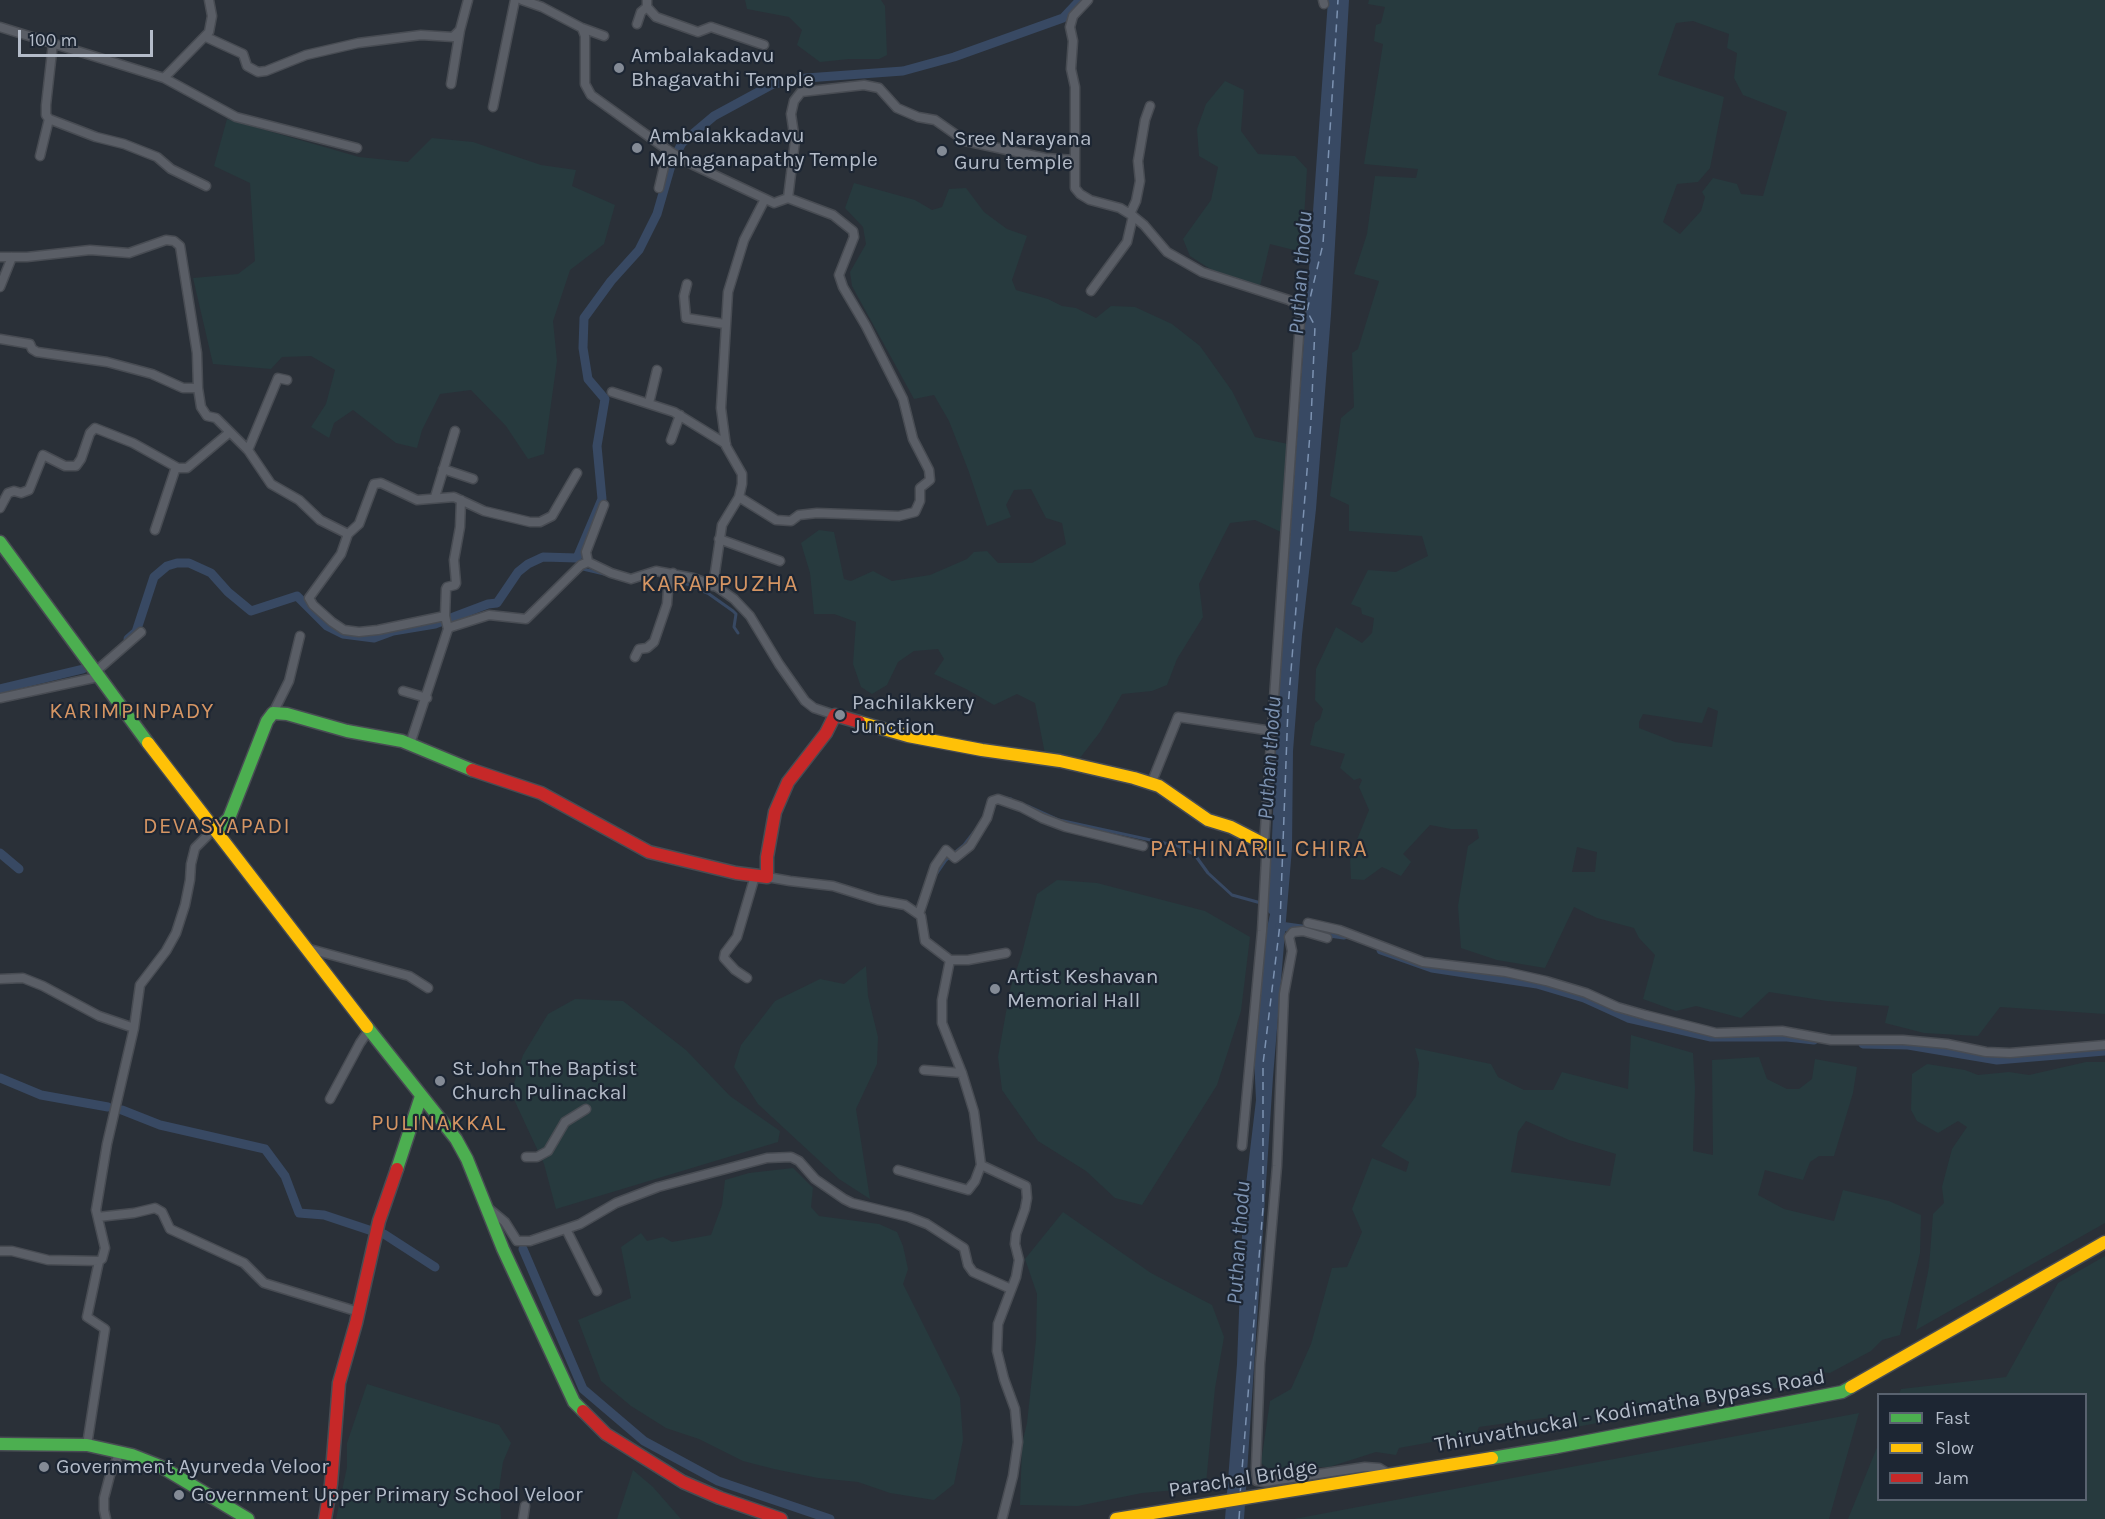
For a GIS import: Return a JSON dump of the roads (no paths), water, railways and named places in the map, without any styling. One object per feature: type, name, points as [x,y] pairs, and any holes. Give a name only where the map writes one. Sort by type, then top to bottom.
[{"type":"main road","points":[[0,542],[93,669],[456,1140],[467,1159],[485,1205],[567,1388],[583,1413],[612,1438],[683,1482],[720,1498],[781,1519]]},
{"type":"main road","points":[[216,829],[230,818],[262,731],[273,713],[287,714],[347,731],[410,744],[473,771],[558,801],[649,852],[761,876],[775,812],[788,782],[826,734],[835,715],[908,736],[982,750],[1060,761],[1151,784],[1172,794],[1208,820],[1231,827],[1264,843]]},
{"type":"main road","points":[[325,1519],[331,1484],[339,1383],[379,1221],[421,1096]]},
{"type":"main road","name":"Thiruvathuckal - Kodimatha Bypass Road","points":[[1376,1477],[1569,1445],[1842,1392],[2105,1242]]},
{"type":"main road","points":[[0,1444],[87,1445],[120,1452],[160,1466],[248,1519]]},
{"type":"main road","name":"Parachal Bridge","points":[[1116,1519],[1376,1477]]},
{"type":"street","points":[[164,78],[209,32],[213,16],[209,0]]},
{"type":"street","points":[[451,84],[460,30],[468,0]]},
{"type":"street","points":[[494,107],[515,0]]},
{"type":"street","points":[[522,0],[604,36]]},
{"type":"street","points":[[1088,0],[1073,16],[1070,27],[1073,41],[1071,69],[1075,87],[1075,188],[1090,200],[1120,208],[1132,215],[1144,225],[1167,252],[1202,272],[1289,300],[1304,309],[1264,843],[1266,859],[1263,904],[1242,1146]]},
{"type":"street","points":[[637,24],[647,4],[656,17],[689,29],[698,32],[711,27],[764,45]]},
{"type":"street","points":[[0,27],[164,78],[236,117],[357,148]]},
{"type":"street","points":[[582,28],[585,36],[585,84],[591,95],[689,163],[765,199],[774,202],[788,198],[833,215],[853,231],[854,237],[839,275],[843,287],[866,326],[903,399],[914,439],[929,470],[930,480],[920,488],[920,501],[915,512],[899,516],[817,513],[799,515],[791,521],[776,520],[739,497]]},
{"type":"street","points":[[206,36],[243,54],[247,66],[258,72],[306,55],[358,43],[421,35],[453,37],[460,30]]},
{"type":"street","points":[[53,43],[46,105],[46,115],[49,119],[157,157],[171,169],[206,186]]},
{"type":"street","points":[[788,198],[795,141],[791,114],[794,101],[801,92],[864,85],[879,88],[897,108],[918,117],[935,120],[965,141],[1046,158],[1076,160]]},
{"type":"street","points":[[1091,291],[1126,242],[1140,181],[1138,161],[1145,120],[1150,106]]},
{"type":"street","points":[[40,156],[49,119]]},
{"type":"street","points":[[659,188],[669,150]]},
{"type":"street","points":[[713,586],[722,525],[739,497],[742,484],[742,474],[726,444],[721,408],[728,292],[744,240],[765,199]]},
{"type":"street","points":[[0,257],[90,250],[129,253],[166,240],[174,241],[180,246],[197,353],[201,407],[207,416],[216,418],[248,450],[271,484],[299,500],[320,520],[348,534]]},
{"type":"street","points":[[0,287],[12,257]]},
{"type":"street","points":[[687,284],[684,296],[686,318],[725,324]]},
{"type":"street","points":[[0,339],[30,344],[37,352],[108,362],[152,374],[183,388],[198,388]]},
{"type":"street","points":[[649,404],[657,370]]},
{"type":"street","points":[[248,450],[278,378],[287,380]]},
{"type":"street","points":[[612,392],[681,415],[726,444]]},
{"type":"street","points":[[671,440],[681,415]]},
{"type":"street","points":[[0,508],[8,493],[14,491],[21,494],[29,490],[43,455],[65,466],[76,466],[81,459],[90,433],[95,428],[133,443],[176,466],[188,468],[230,432]]},
{"type":"street","points":[[435,497],[455,431]]},
{"type":"street","points":[[155,530],[176,466]]},
{"type":"street","points":[[443,469],[473,478]]},
{"type":"street","points":[[445,617],[378,630],[359,632],[344,630],[313,605],[309,598],[341,554],[348,534],[359,524],[374,484],[381,483],[417,500],[454,497],[484,511],[530,522],[540,522],[552,516],[577,473]]},
{"type":"street","points":[[410,744],[448,629],[445,617],[446,589],[447,586],[456,583],[454,560],[460,527],[461,500]]},
{"type":"street","points":[[448,629],[489,615],[526,618],[585,564],[586,552],[604,505]]},
{"type":"street","points":[[719,538],[780,561]]},
{"type":"street","points":[[585,564],[631,579],[656,571],[693,578],[713,586],[734,599],[750,616],[805,701],[814,708],[835,715]]},
{"type":"street","points":[[635,657],[639,648],[647,648],[654,642],[667,604],[673,573]]},
{"type":"street","points":[[0,698],[93,669],[141,632]]},
{"type":"street","points":[[273,713],[289,681],[300,636]]},
{"type":"street","points":[[403,691],[427,698]]},
{"type":"street","points":[[1151,784],[1178,717],[1272,731]]},
{"type":"street","points":[[919,914],[934,866],[946,850],[955,858],[970,846],[987,818],[992,801],[998,799],[1066,827],[1143,846]]},
{"type":"street","points":[[87,1445],[105,1329],[87,1317],[99,1261],[102,1259],[105,1248],[97,1202],[107,1144],[134,1028],[140,985],[166,951],[176,933],[185,905],[190,880],[190,864],[195,848],[216,829]]},
{"type":"street","points":[[747,978],[735,970],[724,958],[737,937],[761,876],[833,886],[878,900],[905,905],[921,916],[925,941],[950,960],[968,960],[1006,953]]},
{"type":"street","points":[[1308,923],[1339,930],[1423,963],[1506,972],[1546,981],[1587,993],[1645,1016],[1716,1033],[1782,1031],[1830,1040],[1914,1041],[1994,1052],[2105,1045]]},
{"type":"street","points":[[1327,938],[1303,931],[1293,932],[1289,937],[1292,951],[1284,994],[1277,1166],[1260,1364],[1257,1481],[1265,1482],[1365,1467],[1379,1468],[1391,1475]]},
{"type":"street","points":[[306,948],[409,976],[428,988]]},
{"type":"street","points":[[897,1170],[968,1190],[975,1181],[981,1165],[974,1112],[962,1073],[942,1023],[942,1000],[950,960]]},
{"type":"street","points":[[0,979],[23,978],[99,1016],[134,1028]]},
{"type":"street","points":[[330,1100],[369,1030]]},
{"type":"street","points":[[924,1070],[962,1073]]},
{"type":"street","points":[[526,1157],[537,1157],[548,1151],[565,1122],[586,1109]]},
{"type":"street","points":[[485,1205],[505,1222],[517,1241],[530,1241],[566,1229],[616,1203],[658,1187],[767,1158],[790,1157],[799,1161],[814,1179],[852,1203],[909,1217],[927,1224],[964,1248],[968,1265],[973,1272],[1011,1288]]},
{"type":"street","points":[[981,1165],[1026,1186],[1027,1198],[1016,1234],[1020,1260],[998,1324],[997,1351],[1015,1409],[1018,1442],[1013,1476],[1002,1519]]},
{"type":"street","points":[[98,1217],[155,1208],[162,1212],[170,1229],[244,1263],[264,1283],[358,1312]]},
{"type":"street","points":[[566,1229],[597,1291]]},
{"type":"street","points":[[0,1251],[12,1251],[48,1260],[99,1261]]},
{"type":"street","points":[[106,1519],[105,1498],[110,1475],[120,1452]]},
{"type":"street","points":[[524,1519],[525,1506]]},
{"type":"water","points":[[1328,0],[1349,0],[1331,314],[1316,509],[1302,635],[1293,751],[1292,848],[1273,1077],[1244,1519],[1225,1519],[1237,1364],[1243,1210],[1256,1100],[1254,1057],[1264,942],[1270,914],[1263,907],[1272,838],[1277,719]]},
{"type":"waterway","points":[[128,639],[136,632],[154,577],[167,566],[177,563],[189,563],[211,573],[228,592],[251,611],[297,596],[327,626],[343,634],[374,638],[393,631],[435,624],[488,604],[497,603],[518,572],[543,557],[577,558],[602,499],[597,446],[605,399],[588,379],[583,348],[584,318],[611,281],[639,250],[657,214],[672,162],[682,143],[714,116],[773,84],[806,78],[903,71],[954,57],[1063,18],[1080,0]]},
{"type":"waterway","points":[[577,558],[578,564],[583,569],[604,574]]},
{"type":"waterway","points":[[673,578],[709,594],[733,611],[736,614],[734,627],[738,633]]},
{"type":"waterway","points":[[0,689],[83,669]]},
{"type":"waterway","points":[[997,796],[1011,799]]},
{"type":"waterway","points":[[1028,806],[1059,820],[1178,846],[1195,855],[1208,873],[1232,895],[1261,903]]},
{"type":"waterway","points":[[935,876],[946,860],[964,845],[974,832]]},
{"type":"waterway","points":[[0,853],[19,869]]},
{"type":"waterway","points":[[1280,926],[1344,935]]},
{"type":"waterway","points":[[1381,950],[1432,968],[1537,984],[1584,998],[1628,1018],[1711,1037],[1787,1037],[1814,1040]]},
{"type":"waterway","points":[[1863,1044],[1908,1045],[1997,1060],[2105,1051]]},
{"type":"waterway","points":[[0,1078],[41,1095],[108,1107]]},
{"type":"waterway","points":[[122,1110],[160,1125],[265,1149],[285,1176],[299,1213],[324,1215],[369,1230]]},
{"type":"waterway","points":[[384,1234],[435,1267]]},
{"type":"waterway","points":[[523,1249],[583,1389],[644,1441],[718,1481],[830,1519]]},
{"type":"place","name":"Ambalakadavu Bhagavathi Temple","points":[[619,68]]},
{"type":"place","name":"Ambalakkadavu Mahaganapathy Temple","points":[[637,148]]},
{"type":"place","name":"Sree Narayana Guru temple","points":[[942,151]]},
{"type":"place","name":"Pachilakkery Junction","points":[[840,715]]},
{"type":"place","name":"Artist Keshavan Memorial Hall","points":[[995,989]]},
{"type":"place","name":"St John The Baptist Church Pulinackal","points":[[440,1081]]},
{"type":"place","name":"Government Ayurveda Veloor","points":[[44,1467]]},
{"type":"place","name":"Government Upper Primary School Veloor","points":[[179,1495]]},
{"type":"district","name":"KARAPPUZHA","points":[[720,584]]},
{"type":"district","name":"KARIMPINPADY","points":[[132,712]]},
{"type":"district","name":"DEVASYAPADI","points":[[217,827]]},
{"type":"district","name":"PATHINARIL CHIRA","points":[[1259,849]]},
{"type":"district","name":"PULINAKKAL","points":[[439,1124]]},
{"type":"water label","name":"Puthan thodu","points":[[1301,273]]},
{"type":"water label","name":"Puthan thodu","points":[[1270,758]]},
{"type":"water label","name":"Puthan thodu","points":[[1239,1243]]}]
